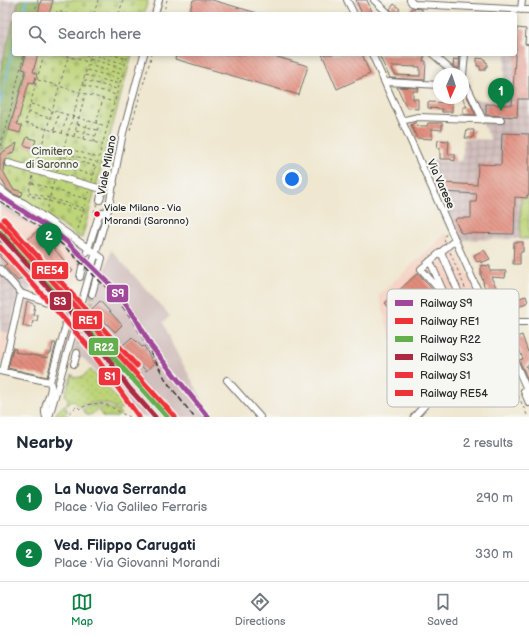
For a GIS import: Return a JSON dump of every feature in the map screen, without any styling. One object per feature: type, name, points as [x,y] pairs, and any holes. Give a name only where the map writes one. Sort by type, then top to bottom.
[{"type":"street","points":[[156,12],[159,0]]},
{"type":"street","points":[[347,0],[353,12]]},
{"type":"street","points":[[351,0],[356,12]]},
{"type":"street","points":[[374,0],[387,12]]},
{"type":"street","points":[[410,0],[415,4],[450,3],[494,11],[529,10]]},
{"type":"street","points":[[521,10],[522,0]]},
{"type":"street","name":"Viale Milano","points":[[48,417],[97,254],[114,184],[123,133],[143,56]]},
{"type":"street","name":"Via Varese","points":[[373,56],[477,289]]},
{"type":"street","name":"Via Varese","points":[[376,56],[482,289]]},
{"type":"street","points":[[435,56],[448,68]]},
{"type":"street","points":[[464,68],[465,56]]},
{"type":"street","points":[[388,82],[433,85]]},
{"type":"street","points":[[469,94],[483,120]]},
{"type":"street","points":[[405,120],[418,117],[501,120]]},
{"type":"street","points":[[8,163],[102,190]]},
{"type":"street","points":[[100,200],[105,181],[114,184]]},
{"type":"street","points":[[0,189],[10,197],[24,203],[87,250],[102,258],[92,294]]},
{"type":"street","points":[[87,250],[99,215],[108,210]]},
{"type":"street","points":[[439,289],[420,269],[455,240]]},
{"type":"street","points":[[441,252],[457,289]]},
{"type":"street","points":[[430,261],[442,289]]},
{"type":"street","points":[[80,277],[82,267]]},
{"type":"street","points":[[0,269],[21,293],[36,297],[54,306],[64,317],[66,325],[50,382],[52,386],[45,409],[48,417]]},
{"type":"street","points":[[21,293],[1,371],[50,382]]},
{"type":"street","points":[[74,364],[77,352]]},
{"type":"street","points":[[519,370],[529,394]]},
{"type":"street","points":[[227,380],[260,417]]},
{"type":"street","points":[[519,381],[529,403]]},
{"type":"street","points":[[414,417],[424,407]]},
{"type":"path","points":[[35,12],[38,0]]},
{"type":"path","points":[[95,12],[98,0]]},
{"type":"path","points":[[120,12],[123,0]]},
{"type":"path","points":[[164,12],[167,0]]},
{"type":"path","points":[[0,146],[24,56]]},
{"type":"path","points":[[43,56],[25,122],[102,145],[128,56]]},
{"type":"path","points":[[83,211],[28,195],[69,56],[89,62]]},
{"type":"path","points":[[85,56],[124,69]]},
{"type":"path","points":[[98,56],[125,64]]},
{"type":"path","points":[[117,56],[127,59]]},
{"type":"path","points":[[123,133],[131,130],[151,56]]},
{"type":"path","points":[[47,208],[90,58]]},
{"type":"path","points":[[88,64],[122,74]]},
{"type":"path","points":[[86,69],[121,79]]},
{"type":"path","points":[[85,75],[119,84]]},
{"type":"path","points":[[37,80],[114,102]]},
{"type":"path","points":[[84,80],[118,89]]},
{"type":"path","points":[[82,85],[116,95]]},
{"type":"path","points":[[74,136],[86,94]]},
{"type":"path","points":[[96,123],[103,99]]},
{"type":"path","points":[[30,104],[107,126]]},
{"type":"path","points":[[28,112],[51,118]]},
{"type":"path","points":[[53,131],[59,112]]},
{"type":"path","points":[[62,133],[67,115]]},
{"type":"path","points":[[83,139],[88,121]]},
{"type":"path","points":[[77,124],[97,130]]},
{"type":"path","points":[[94,142],[99,124]]},
{"type":"path","points":[[75,130],[96,136]]},
{"type":"path","points":[[43,146],[97,162]]},
{"type":"path","points":[[64,147],[98,158]]},
{"type":"path","points":[[41,150],[96,166]]},
{"type":"path","points":[[38,160],[93,175]]},
{"type":"path","points":[[31,183],[86,199]]},
{"type":"path","points":[[29,192],[84,208]]},
{"type":"path","points":[[446,233],[444,238],[447,247],[467,289]]},
{"type":"path","points":[[519,397],[528,417]]},
{"type":"path","points":[[65,417],[77,406],[80,409],[87,404],[100,403],[116,408],[123,414],[130,417]]},
{"type":"shaded area","points":[[0,0],[19,0],[16,12],[12,12],[12,22],[0,72]]},
{"type":"shaded area","points":[[517,52],[529,54],[529,198],[521,198],[520,239],[462,240],[427,160],[462,161],[464,139],[491,140],[471,100],[502,101],[506,56],[517,56]]},
{"type":"shaded area","points":[[0,192],[22,205],[69,239],[83,252],[80,264],[53,240],[34,227],[0,208]]},
{"type":"shaded area","points":[[0,208],[34,227],[53,240],[80,264],[72,297],[0,217]]},
{"type":"shaded area","points":[[0,217],[72,297],[73,300],[64,313],[0,243]]},
{"type":"shaded area","points":[[447,233],[475,289],[387,289],[387,325],[379,295]]},
{"type":"shaded area","points":[[0,243],[39,284],[18,295],[9,333],[0,331]]},
{"type":"shaded area","points":[[111,250],[170,316],[163,322],[173,346],[212,417],[138,417],[84,359],[78,357],[80,353],[73,351],[89,294],[98,281],[102,284]]},
{"type":"shaded area","points":[[0,331],[9,333],[1,368],[0,368]]},
{"type":"green space","points":[[19,0],[41,0],[38,12],[16,12]]},
{"type":"green space","points":[[41,0],[148,0],[145,12],[38,12]]},
{"type":"green space","points":[[12,26],[12,56],[25,56],[22,69],[26,70],[9,130],[0,152],[0,72]]},
{"type":"green space","name":"Cimitero di Saronno","points":[[25,56],[131,56],[82,238],[25,200],[11,196],[0,178],[0,152],[9,130],[26,71],[22,69]]},
{"type":"green space","points":[[521,198],[529,198],[529,239],[520,239]]},
{"type":"green space","points":[[91,370],[124,406],[119,410],[110,405],[100,403],[90,403],[80,407],[73,400],[65,407],[68,411],[61,417],[55,417],[57,412],[69,401],[65,395],[72,374],[74,377],[80,377]]},
{"type":"green space","points":[[102,405],[88,416],[82,410],[88,406]]},
{"type":"green space","points":[[104,406],[121,414],[117,417],[104,417],[98,411]]},
{"type":"building","points":[[41,0],[53,0],[50,12],[38,12]]},
{"type":"building","points":[[193,0],[212,0],[254,12],[190,12]]},
{"type":"building","points":[[356,0],[367,0],[372,12],[361,12]]},
{"type":"building","points":[[394,4],[400,9],[398,12],[392,12],[390,9]]},
{"type":"building","points":[[411,8],[422,9],[422,12],[411,12]]},
{"type":"building","points":[[517,28],[526,29],[525,44],[529,45],[529,99],[518,99],[517,117],[486,115],[486,104],[512,105],[515,56],[517,56]]},
{"type":"building","points":[[25,56],[37,56],[33,72],[37,74],[34,83],[29,82],[17,124],[22,126],[20,133],[9,130],[26,70],[22,69]]},
{"type":"building","points":[[176,56],[274,56],[308,66],[299,95],[175,59]]},
{"type":"building","points":[[323,56],[363,56],[370,74],[337,89]]},
{"type":"building","points":[[379,56],[424,56],[423,61],[426,61],[425,80],[390,78]],"holes":[[[391,66],[420,67],[420,76],[395,75]]]},
{"type":"building","points":[[460,56],[459,68],[453,66],[454,59],[458,60]]},
{"type":"building","points":[[477,58],[485,59],[485,62],[487,62],[487,67],[485,67],[485,70],[480,70],[480,66],[477,66]]},
{"type":"building","points":[[397,87],[419,88],[418,91],[413,91],[413,99],[418,99],[418,109],[407,108]]},
{"type":"building","points":[[469,100],[475,113],[474,115],[463,114],[463,107],[467,107],[466,104],[469,104]]},
{"type":"building","points":[[428,102],[433,102],[433,104],[452,104],[452,112],[442,112],[442,109],[428,108]]},
{"type":"building","points":[[416,122],[417,126],[427,126],[428,123],[442,123],[442,130],[432,129],[432,139],[417,138],[411,125]]},
{"type":"building","points":[[467,130],[474,130],[473,138],[465,138]]},
{"type":"building","points":[[502,133],[529,134],[529,195],[527,195],[527,198],[515,197],[514,234],[461,233],[455,220],[457,218],[471,218],[471,202],[476,202],[477,194],[443,192],[443,183],[477,185],[478,164],[501,165]]},
{"type":"building","points":[[27,137],[36,140],[33,148],[24,145]]},
{"type":"building","points":[[438,140],[449,141],[448,154],[455,154],[455,161],[451,159],[440,159],[440,148],[437,148]]},
{"type":"building","points":[[17,143],[15,151],[7,156],[4,161],[3,171],[13,189],[23,192],[21,197],[7,189],[0,177],[0,154]]},
{"type":"building","points":[[38,230],[73,271],[61,281],[26,241]]},
{"type":"building","points":[[0,240],[4,248],[28,272],[18,281],[4,266],[7,264],[0,257]]},
{"type":"building","points":[[514,242],[523,242],[523,252],[520,252],[520,264],[513,264]]},
{"type":"building","points":[[484,250],[490,259],[481,263],[481,261],[477,262],[474,255]]},
{"type":"building","points":[[481,265],[490,266],[490,271],[506,271],[505,278],[491,277],[497,289],[485,288],[481,276]]},
{"type":"building","points":[[418,273],[432,289],[400,289]]},
{"type":"building","points":[[526,296],[528,302],[519,306],[519,298]]},
{"type":"building","points":[[27,301],[35,305],[33,315],[38,315],[37,321],[33,321],[31,328],[23,326]]},
{"type":"building","points":[[100,301],[122,325],[115,332],[92,309]]},
{"type":"building","points":[[522,335],[528,352],[529,351],[529,364],[526,366],[529,373],[529,383],[519,360],[523,359],[519,349],[519,336]]},
{"type":"building","points":[[132,337],[142,347],[144,346],[154,364],[146,371],[123,345]]},
{"type":"building","points":[[53,343],[56,343],[47,377],[8,368],[13,348],[16,349],[15,352],[48,358],[48,353],[51,353]]},
{"type":"waterway","points":[[24,12],[27,0]]},
{"type":"waterway","points":[[0,104],[12,53]]},
{"type":"tunnel","points":[[82,267],[87,252]]},
{"type":"tunnel","points":[[77,353],[92,294]]},
{"type":"railway","points":[[0,201],[49,233],[112,293],[132,319],[167,382],[194,417]]},
{"type":"railway","points":[[94,339],[135,383]]},
{"type":"rail line","name":"S9","points":[[0,196],[52,230],[67,242],[114,288],[135,317],[151,346],[208,417]]},
{"type":"rail line","name":"RE54","points":[[4,219],[137,366]]},
{"type":"rail line","name":"RE1","points":[[0,223],[175,417]]},
{"type":"rail line","name":"R22","points":[[0,232],[167,417]]},
{"type":"rail line","name":"S3","points":[[0,234],[94,339],[129,388],[155,417]]},
{"type":"rail line","name":"S1","points":[[0,247],[87,345],[139,417]]},
{"type":"place","name":"La Nuova Serranda","points":[[501,111]]},
{"type":"place","name":"Viale Milano - Via Morandi (Saronno)","points":[[97,214]]},
{"type":"place","name":"Ved. Filippo Carugati","points":[[49,256]]}]
